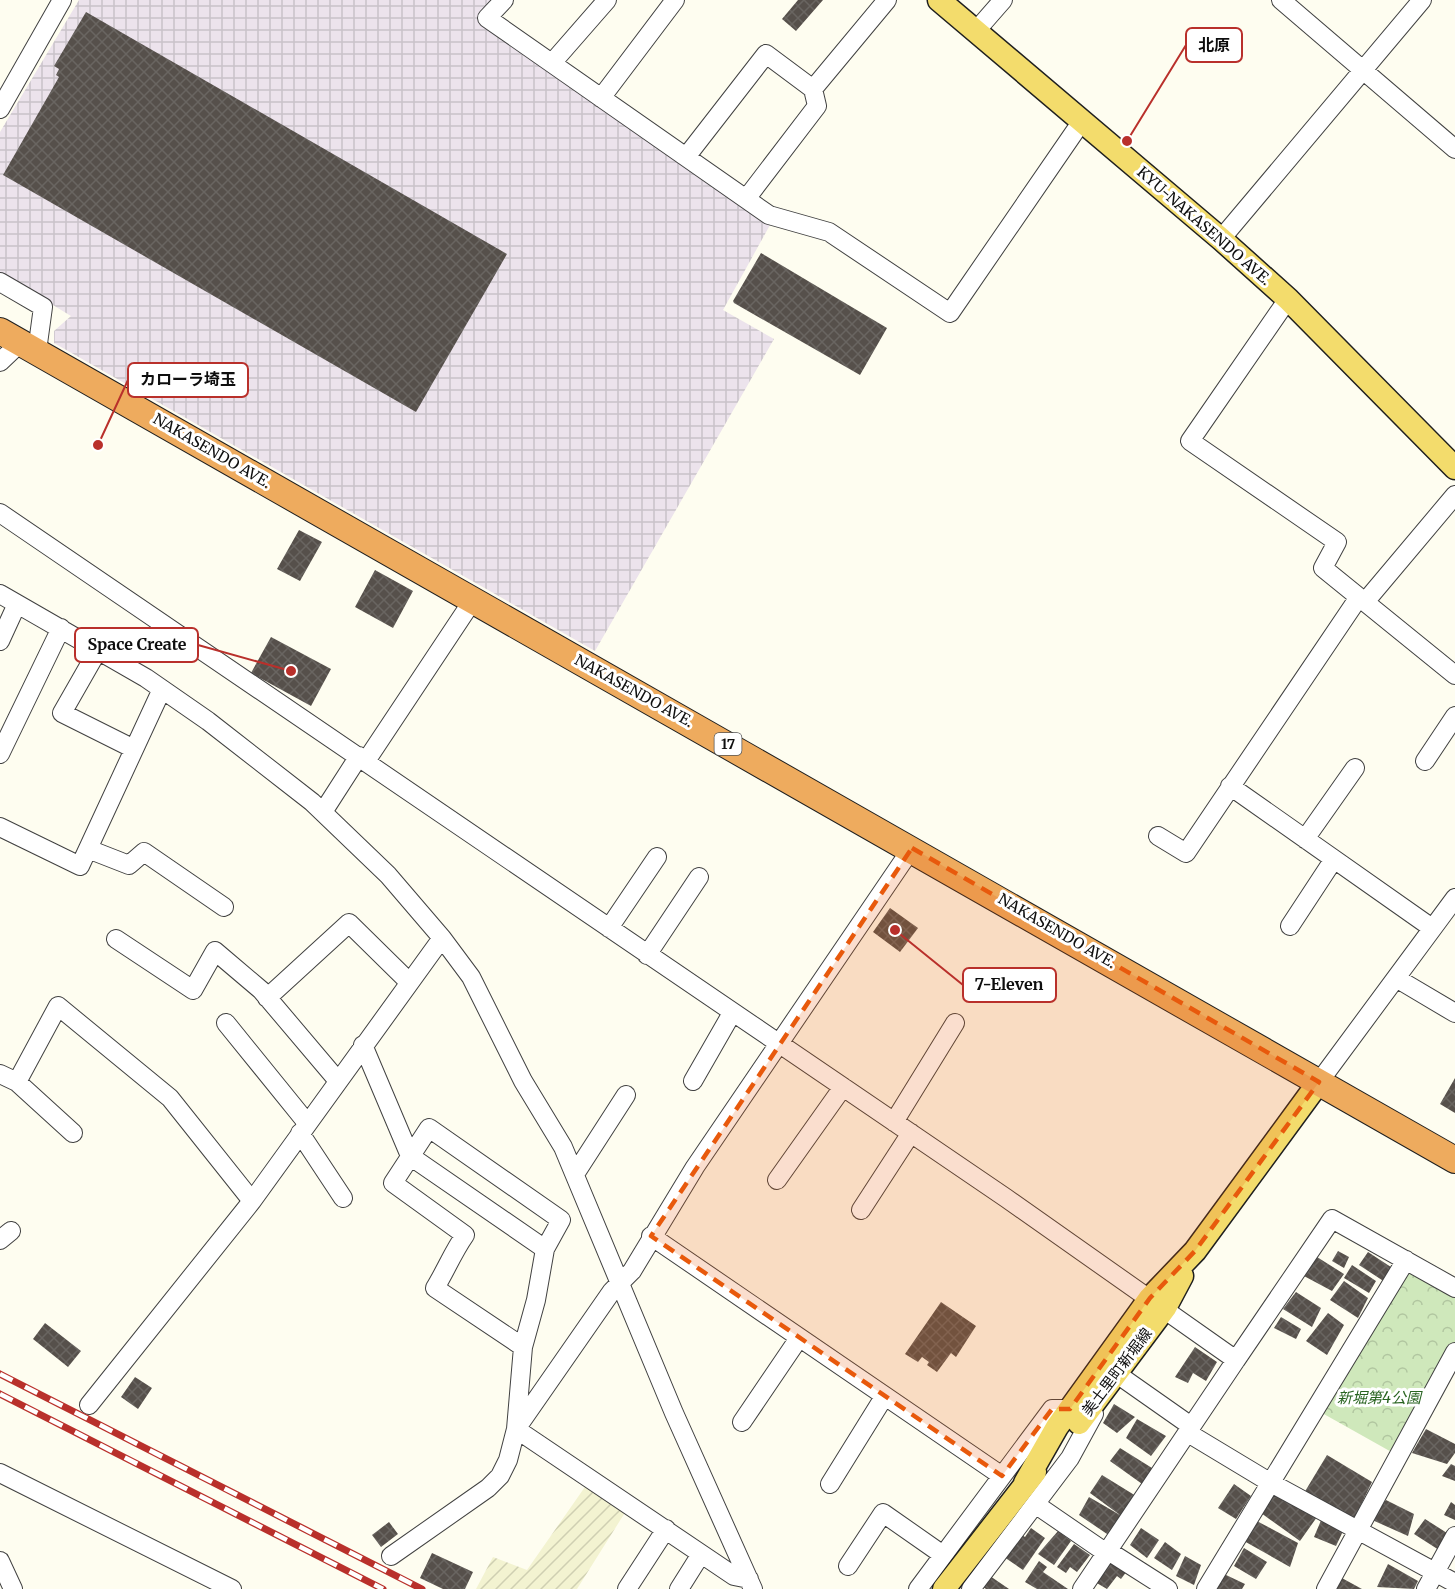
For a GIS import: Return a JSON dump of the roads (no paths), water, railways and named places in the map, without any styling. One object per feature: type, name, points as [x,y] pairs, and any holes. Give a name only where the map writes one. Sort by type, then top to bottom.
[{"type":"highway","name":"NAKASENDO AVE.","points":[[19,341],[912,848],[1455,1160]]},
{"type":"main road","name":"KYU-NAKASENDO AVE.","points":[[939,0],[1221,239],[1288,299],[1455,468]]},
{"type":"main road","name":"美土里町新堀線","points":[[944,1589],[1025,1483],[1057,1427],[1076,1414],[1319,1082]]},
{"type":"street","points":[[0,109],[63,0]]},
{"type":"street","points":[[504,0],[487,18],[769,215],[829,232],[950,312],[1082,121]]},
{"type":"street","points":[[552,63],[607,0]]},
{"type":"street","points":[[601,98],[675,0]]},
{"type":"street","points":[[813,88],[887,0]]},
{"type":"street","points":[[975,32],[1003,0]]},
{"type":"street","points":[[1281,0],[1455,149]]},
{"type":"street","points":[[1221,239],[1422,0]]},
{"type":"street","points":[[686,157],[766,54],[813,88],[818,106],[746,199]]},
{"type":"street","points":[[0,282],[44,307],[0,362]]},
{"type":"street","points":[[1288,299],[1190,441],[1337,542],[1323,568],[1455,675]]},
{"type":"street","points":[[1158,836],[1186,853],[1230,786],[1362,599],[1455,495]]},
{"type":"street","points":[[0,513],[911,1133],[1158,1303],[1236,1360]]},
{"type":"street","points":[[0,594],[98,650],[208,720],[323,812],[388,875],[442,938],[471,977],[524,1081],[555,1130],[621,1282],[674,1413],[751,1584]]},
{"type":"street","points":[[323,812],[473,600]]},
{"type":"street","points":[[0,641],[17,603]]},
{"type":"street","points":[[0,754],[61,628]]},
{"type":"street","points":[[98,650],[62,713],[134,749]]},
{"type":"street","points":[[0,827],[80,866],[162,689]]},
{"type":"street","points":[[1425,761],[1455,716]]},
{"type":"street","points":[[1305,838],[1355,768]]},
{"type":"street","points":[[1230,786],[1432,928]]},
{"type":"street","points":[[516,1429],[612,1291],[632,1271],[651,1236],[912,848]]},
{"type":"street","points":[[88,849],[129,865],[144,852],[224,907]]},
{"type":"street","points":[[609,928],[657,857]]},
{"type":"street","points":[[1290,926],[1334,859]]},
{"type":"street","points":[[647,955],[699,877]]},
{"type":"street","points":[[1319,1082],[1455,898]]},
{"type":"street","points":[[267,998],[349,923],[410,982]]},
{"type":"street","points":[[89,1405],[252,1201],[442,938]]},
{"type":"street","points":[[116,939],[193,990],[215,951],[267,998],[338,1081]]},
{"type":"street","points":[[1396,978],[1455,1013]]},
{"type":"street","points":[[17,1082],[58,1006],[170,1098],[252,1201]]},
{"type":"street","points":[[693,1081],[732,1012]]},
{"type":"street","points":[[226,1023],[304,1128],[343,1198]]},
{"type":"street","points":[[894,1122],[955,1023]]},
{"type":"street","points":[[363,1045],[410,1156],[545,1249]]},
{"type":"street","points":[[0,1074],[17,1082],[73,1133]]},
{"type":"street","points":[[777,1180],[843,1087]]},
{"type":"street","points":[[575,1174],[626,1095]]},
{"type":"street","points":[[391,1556],[500,1476],[508,1460],[516,1429],[523,1347],[536,1300],[545,1249],[561,1220],[429,1128],[393,1183],[465,1235],[452,1253],[451,1263],[435,1288],[523,1347]]},
{"type":"street","points":[[861,1210],[911,1133]]},
{"type":"street","points":[[1082,1589],[1332,1219],[1455,1288]]},
{"type":"street","points":[[651,1236],[1002,1476]]},
{"type":"street","points":[[1206,1589],[1406,1260]]},
{"type":"street","points":[[742,1422],[799,1338]]},
{"type":"street","points":[[1326,1589],[1455,1352]]},
{"type":"street","points":[[971,1589],[1070,1458],[1109,1368],[1189,1430],[1271,1483],[1455,1583]]},
{"type":"street","points":[[830,1484],[884,1397]]},
{"type":"street","points":[[918,1589],[1052,1409],[1076,1414]]},
{"type":"street","points":[[516,1429],[734,1576],[751,1584]]},
{"type":"street","points":[[0,1473],[232,1589]]},
{"type":"street","points":[[1035,1504],[1105,1552],[1113,1554],[1168,1589]]},
{"type":"street","points":[[848,1566],[883,1513],[943,1555]]},
{"type":"street","points":[[627,1589],[666,1529]]},
{"type":"street","points":[[1425,1589],[1455,1536]]},
{"type":"street","points":[[679,1589],[701,1554]]},
{"type":"street","points":[[0,1561],[13,1589]]},
{"type":"railway","points":[[0,1374],[422,1589]]},
{"type":"railway","points":[[0,1394],[383,1589]]},
{"type":"place","name":"北原","points":[[1127,141]]},
{"type":"place","name":"カローラ埼玉","points":[[98,445]]},
{"type":"place","name":"Space Create","points":[[291,671]]},
{"type":"place","name":"7-Eleven","points":[[895,930]]},
{"type":"park label","name":"新堀第4公園","points":[[1379,1398]]}]
